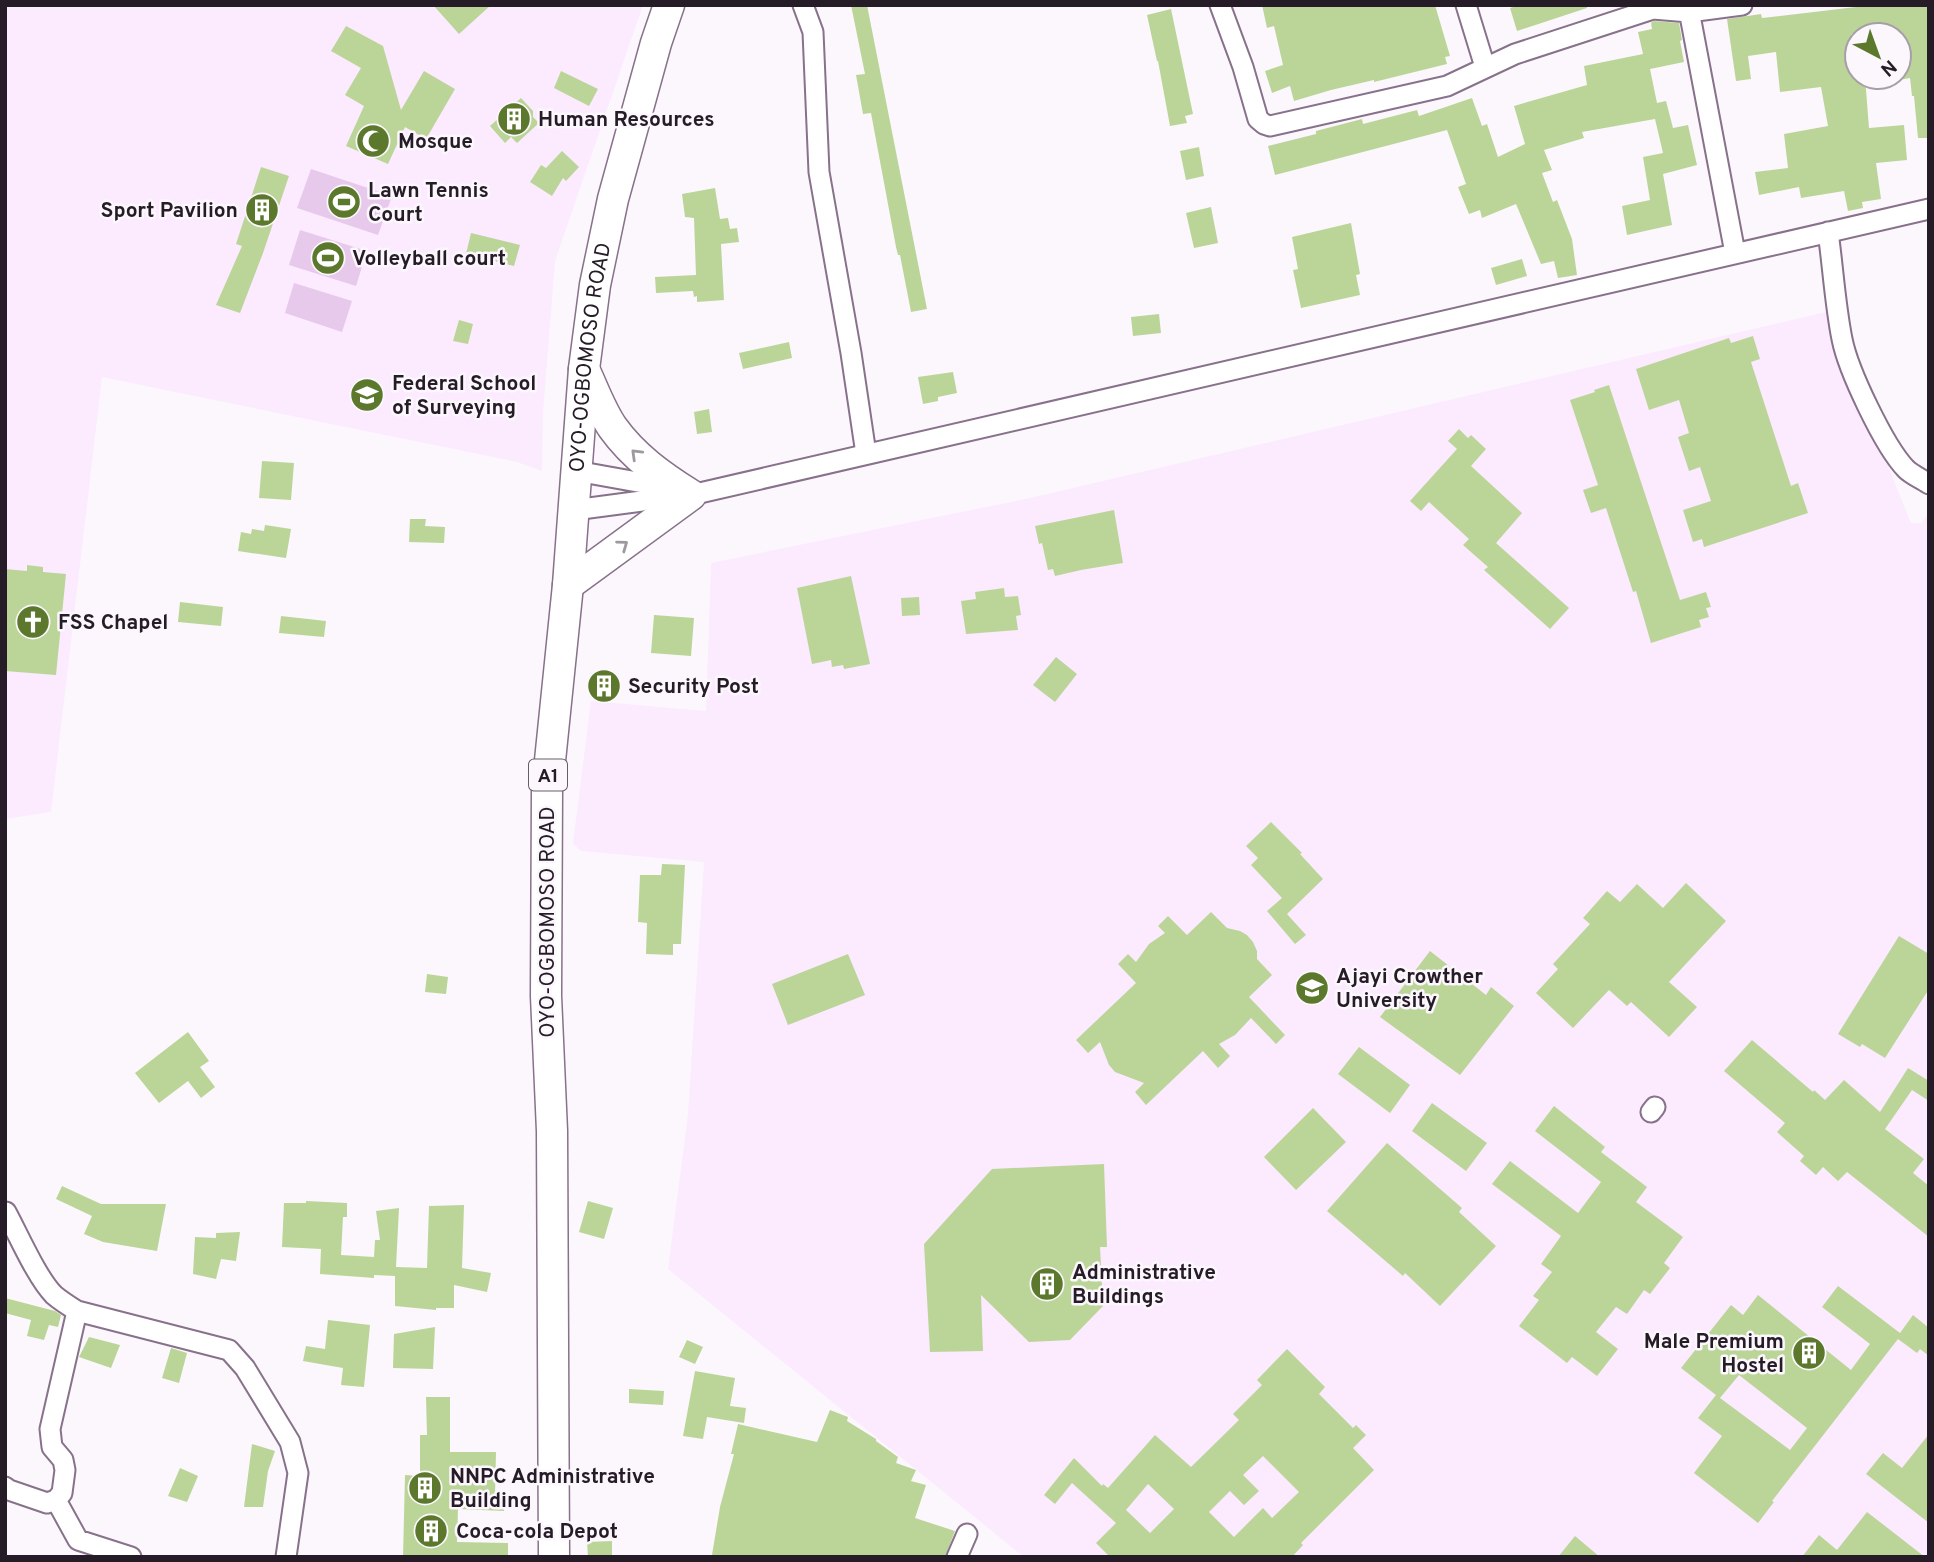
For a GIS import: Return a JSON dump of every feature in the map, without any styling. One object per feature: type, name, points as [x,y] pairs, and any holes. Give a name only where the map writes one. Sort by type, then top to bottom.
[{"type":"highway","name":"OYO-OGBOMOSO ROAD","points":[[554,1557],[552,1131],[546,996],[547,790],[568,585],[584,369],[594,285],[613,199],[669,5]]},
{"type":"highway","points":[[568,585],[676,495],[611,426],[584,369]]},
{"type":"street","points":[[803,5],[813,32],[819,172],[866,454]]},
{"type":"street","points":[[1220,5],[1243,67],[1258,119],[1270,126],[1447,86],[1514,54],[1653,9],[1742,5]]},
{"type":"street","points":[[1466,5],[1485,67]]},
{"type":"street","points":[[1689,9],[1735,253]]},
{"type":"street","points":[[574,510],[676,495],[866,454],[1929,209]]},
{"type":"street","points":[[1828,232],[1842,341],[1851,367],[1871,412],[1895,453],[1907,470],[1929,484]]},
{"type":"street","points":[[576,471],[643,483],[676,495]]},
{"type":"street","points":[[6,1212],[53,1293],[77,1311],[229,1350],[246,1368],[290,1442],[298,1473],[286,1557]]},
{"type":"street","points":[[5,1486],[9,1490],[47,1503],[56,1500],[62,1493],[65,1471],[63,1460],[52,1447],[51,1420],[77,1311]]},
{"type":"street","points":[[56,1500],[78,1540],[131,1557]]},
{"type":"street","points":[[957,1557],[967,1534]]},
{"type":"shaded area","name":"Federal School of Surveying","points":[[5,5],[643,5],[555,261],[543,413],[542,471],[517,462],[102,377],[51,812],[5,819]]},
{"type":"shaded area","name":"Lawn Tennis Court","points":[[311,169],[392,196],[378,235],[297,208]]},
{"type":"shaded area","name":"Volleyball court","points":[[300,230],[367,251],[356,286],[289,265]]},
{"type":"shaded area","points":[[294,283],[352,301],[342,332],[285,313]]},
{"type":"shaded area","name":"Ajayi Crowther University","points":[[1826,312],[1911,523],[1921,523],[1929,513],[1929,1557],[1024,1557],[668,1269],[688,1114],[704,862],[581,851],[573,843],[591,701],[706,711],[711,563],[1030,498]]},
{"type":"building","points":[[433,5],[491,5],[459,34]]},
{"type":"building","points":[[851,5],[867,5],[927,309],[911,312],[871,113],[863,114],[856,75],[865,74]]},
{"type":"building","points":[[1262,5],[1435,5],[1450,56],[1445,57],[1447,64],[1294,101],[1290,86],[1272,93],[1265,71],[1283,65],[1274,26],[1267,28]]},
{"type":"building","points":[[1519,5],[1587,5],[1587,8],[1517,31],[1510,8]]},
{"type":"building","points":[[1855,5],[1929,5],[1929,138],[1918,138],[1912,96],[1913,21],[1843,21],[1843,91],[1866,91],[1869,128],[1904,125],[1907,160],[1876,163],[1881,199],[1862,202],[1863,208],[1848,211],[1844,191],[1801,198],[1799,187],[1759,195],[1755,172],[1788,168],[1784,134],[1828,126],[1821,87],[1780,92],[1776,52],[1748,56],[1751,79],[1736,81],[1727,19],[1761,14],[1762,18],[1856,7]]},
{"type":"building","points":[[1171,9],[1193,114],[1185,116],[1187,123],[1170,126],[1147,15]]},
{"type":"building","points":[[1651,23],[1679,23],[1684,62],[1650,69],[1657,103],[1666,101],[1673,128],[1688,125],[1697,165],[1663,174],[1672,225],[1627,235],[1622,206],[1650,200],[1643,157],[1663,153],[1655,119],[1582,132],[1584,138],[1544,150],[1552,170],[1542,173],[1553,202],[1557,200],[1572,239],[1577,275],[1558,278],[1554,261],[1541,264],[1516,204],[1482,218],[1480,210],[1469,214],[1458,187],[1466,184],[1447,130],[1275,175],[1268,146],[1362,119],[1363,124],[1417,110],[1419,116],[1472,98],[1482,126],[1487,124],[1498,157],[1525,144],[1514,106],[1587,85],[1584,66],[1643,54],[1638,32],[1652,29]]},
{"type":"building","points":[[346,26],[383,46],[401,110],[424,71],[455,89],[426,139],[405,127],[388,164],[346,146],[364,106],[345,95],[361,68],[331,51]]},
{"type":"building","points":[[561,71],[598,89],[589,106],[554,88]]},
{"type":"building","name":"Human Resources","points":[[521,98],[533,111],[533,117],[539,123],[517,143],[511,137],[505,143],[490,126]]},
{"type":"building","points":[[1199,147],[1204,176],[1186,180],[1180,151]]},
{"type":"building","points":[[562,151],[579,167],[566,181],[563,178],[552,196],[530,182],[541,165],[546,168]]},
{"type":"building","name":"Sport Pavilion","points":[[261,167],[289,176],[240,313],[216,305],[242,246],[236,244]]},
{"type":"building","points":[[715,188],[720,219],[728,218],[730,229],[737,228],[739,242],[721,244],[724,300],[697,302],[693,291],[656,293],[655,277],[696,275],[694,218],[685,217],[682,194]]},
{"type":"building","points":[[1211,207],[1218,243],[1194,248],[1186,213]]},
{"type":"building","points":[[1351,223],[1360,274],[1356,275],[1360,295],[1301,308],[1293,270],[1298,269],[1292,237]]},
{"type":"building","points":[[471,233],[520,245],[514,266],[466,254]]},
{"type":"building","points":[[1522,259],[1527,276],[1496,285],[1491,268]]},
{"type":"building","points":[[1159,314],[1161,333],[1133,336],[1131,317]]},
{"type":"building","points":[[459,320],[473,324],[468,344],[453,341]]},
{"type":"building","points":[[1753,336],[1760,359],[1751,362],[1791,486],[1798,483],[1808,513],[1704,547],[1702,539],[1693,542],[1683,510],[1711,501],[1700,467],[1689,471],[1678,437],[1689,433],[1679,400],[1649,410],[1636,369],[1729,338],[1731,343]]},
{"type":"building","points":[[789,342],[792,358],[743,369],[739,353]]},
{"type":"building","points":[[953,372],[957,393],[923,404],[918,377]]},
{"type":"building","points":[[1609,385],[1680,600],[1706,592],[1711,607],[1706,608],[1709,617],[1699,620],[1701,627],[1651,643],[1636,591],[1633,592],[1606,508],[1591,513],[1583,490],[1598,485],[1570,400]]},
{"type":"building","points":[[709,409],[712,432],[697,434],[694,412]]},
{"type":"building","points":[[1459,429],[1468,438],[1471,435],[1486,449],[1471,466],[1522,513],[1496,543],[1569,608],[1550,629],[1484,570],[1488,567],[1463,545],[1469,539],[1429,502],[1421,511],[1410,501],[1457,449],[1448,441]]},
{"type":"building","points":[[262,461],[294,463],[291,500],[259,498]]},
{"type":"building","points":[[1114,510],[1123,563],[1055,576],[1053,569],[1048,570],[1035,526]]},
{"type":"building","points":[[410,519],[426,519],[425,526],[445,527],[444,543],[409,542]]},
{"type":"building","points":[[265,525],[291,529],[286,558],[238,551],[241,532],[251,534],[252,529],[264,531]]},
{"type":"building","name":"FSS Chapel","points":[[27,565],[43,567],[43,572],[66,574],[56,675],[5,671],[5,569],[27,571]]},
{"type":"building","points":[[851,576],[870,664],[844,669],[843,665],[832,667],[831,660],[812,664],[797,588]]},
{"type":"building","points":[[1004,588],[1005,597],[1018,596],[1021,615],[1016,616],[1018,630],[966,634],[961,601],[976,599],[975,592]]},
{"type":"building","points":[[919,597],[920,615],[902,616],[901,598]]},
{"type":"building","points":[[180,602],[223,607],[221,626],[178,622]]},
{"type":"building","points":[[654,615],[694,618],[691,656],[651,653]]},
{"type":"building","points":[[281,616],[326,621],[324,637],[279,633]]},
{"type":"building","points":[[1056,657],[1077,674],[1055,702],[1033,685]]},
{"type":"building","points":[[1271,822],[1323,879],[1287,914],[1306,935],[1295,944],[1267,911],[1282,898],[1251,865],[1258,858],[1246,846]]},
{"type":"building","points":[[662,864],[685,865],[681,944],[673,944],[673,955],[646,954],[647,923],[638,922],[640,875],[661,875]]},
{"type":"building","points":[[1686,883],[1726,921],[1669,982],[1697,1007],[1669,1037],[1631,1002],[1627,1006],[1609,990],[1573,1028],[1536,993],[1558,969],[1553,964],[1590,924],[1583,918],[1607,891],[1620,902],[1637,884],[1663,908]]},
{"type":"building","points":[[1211,912],[1227,928],[1240,931],[1253,942],[1257,959],[1272,975],[1249,997],[1285,1035],[1276,1044],[1251,1018],[1235,1035],[1219,1044],[1230,1056],[1218,1068],[1203,1051],[1146,1105],[1135,1092],[1144,1083],[1115,1072],[1109,1065],[1100,1042],[1088,1053],[1076,1040],[1136,983],[1118,964],[1128,954],[1136,962],[1149,944],[1165,933],[1158,926],[1168,916],[1187,935]]},
{"type":"building","points":[[1899,936],[1929,954],[1929,989],[1885,1058],[1838,1034]]},
{"type":"building","points":[[1430,951],[1486,995],[1491,987],[1514,1006],[1460,1075],[1380,1017]]},
{"type":"building","points":[[848,954],[865,995],[788,1025],[772,984]]},
{"type":"building","points":[[427,974],[448,977],[446,994],[425,992]]},
{"type":"building","points":[[188,1032],[209,1061],[200,1067],[215,1087],[201,1098],[188,1081],[159,1103],[135,1073]]},
{"type":"building","points":[[1752,1040],[1825,1100],[1844,1080],[1880,1112],[1908,1068],[1929,1081],[1929,1101],[1912,1090],[1885,1129],[1924,1159],[1913,1173],[1929,1186],[1929,1237],[1847,1172],[1838,1181],[1823,1167],[1816,1175],[1800,1161],[1804,1156],[1777,1132],[1785,1123],[1724,1071]]},
{"type":"building","points":[[1359,1047],[1410,1085],[1390,1113],[1338,1074]]},
{"type":"building","points":[[1432,1103],[1487,1143],[1466,1171],[1412,1131]]},
{"type":"building","points":[[1554,1106],[1605,1147],[1601,1152],[1647,1187],[1636,1202],[1683,1237],[1664,1263],[1670,1268],[1650,1294],[1644,1290],[1627,1314],[1616,1307],[1596,1332],[1618,1349],[1597,1376],[1572,1357],[1567,1363],[1519,1326],[1539,1300],[1533,1296],[1552,1272],[1541,1264],[1561,1236],[1492,1184],[1510,1161],[1578,1213],[1601,1182],[1535,1131]]},
{"type":"building","points":[[1313,1108],[1346,1142],[1296,1190],[1264,1157]]},
{"type":"building","points":[[1387,1143],[1462,1208],[1459,1212],[1496,1246],[1440,1306],[1405,1273],[1403,1276],[1327,1211]]},
{"type":"building","points":[[1104,1164],[1107,1247],[1100,1247],[1103,1306],[1070,1340],[1029,1342],[981,1295],[983,1351],[930,1352],[924,1244],[992,1169]]},
{"type":"building","points":[[62,1186],[101,1204],[166,1204],[157,1251],[103,1242],[84,1234],[92,1216],[56,1199]]},
{"type":"building","points":[[588,1201],[613,1208],[604,1239],[579,1232]]},
{"type":"building","points":[[284,1203],[347,1203],[347,1217],[343,1217],[341,1255],[374,1257],[375,1240],[380,1240],[376,1211],[399,1208],[396,1267],[427,1268],[429,1206],[464,1205],[462,1268],[491,1273],[487,1292],[454,1285],[454,1308],[436,1310],[395,1306],[395,1276],[374,1275],[374,1278],[320,1274],[321,1249],[282,1247]]},
{"type":"building","points":[[240,1232],[236,1261],[221,1259],[216,1279],[193,1274],[195,1237],[216,1238],[216,1233]]},
{"type":"building","points":[[1838,1286],[1900,1333],[1913,1315],[1929,1328],[1929,1356],[1920,1349],[1917,1353],[1898,1339],[1772,1501],[1774,1502],[1758,1523],[1694,1473],[1722,1436],[1698,1418],[1716,1395],[1681,1368],[1731,1305],[1743,1315],[1758,1295],[1851,1370],[1870,1344],[1822,1307]],"holes":[[[1739,1375],[1807,1428],[1790,1450],[1720,1398]]]},
{"type":"building","points":[[5,1298],[55,1311],[61,1315],[58,1327],[49,1325],[44,1340],[27,1336],[31,1320],[5,1313]]},
{"type":"building","points":[[328,1320],[370,1325],[364,1387],[341,1385],[343,1368],[303,1361],[306,1346],[325,1349]]},
{"type":"building","points":[[435,1327],[433,1369],[393,1368],[394,1334]]},
{"type":"building","points":[[89,1337],[120,1345],[111,1368],[79,1357]]},
{"type":"building","points":[[687,1340],[703,1347],[695,1364],[679,1357]]},
{"type":"building","points":[[171,1348],[187,1353],[179,1383],[162,1378]]},
{"type":"building","points":[[1287,1349],[1325,1387],[1319,1394],[1353,1428],[1356,1425],[1366,1435],[1353,1448],[1374,1470],[1301,1543],[1303,1545],[1292,1557],[1110,1557],[1096,1543],[1116,1523],[1072,1483],[1055,1504],[1044,1495],[1074,1458],[1102,1486],[1103,1484],[1108,1488],[1155,1435],[1191,1467],[1239,1420],[1233,1414],[1262,1385],[1257,1380]],"holes":[[[1263,1456],[1299,1492],[1272,1518],[1263,1508],[1234,1537],[1209,1512],[1230,1491],[1244,1505],[1259,1491],[1243,1475]],[[1148,1484],[1174,1509],[1150,1533],[1126,1510]]]},
{"type":"building","points":[[695,1371],[735,1378],[730,1406],[746,1408],[744,1423],[707,1417],[703,1439],[683,1436]]},
{"type":"building","points":[[629,1389],[664,1391],[663,1405],[629,1403]]},
{"type":"building","points":[[426,1397],[450,1397],[450,1452],[496,1452],[495,1496],[505,1497],[504,1511],[458,1509],[457,1542],[508,1543],[508,1557],[403,1557],[405,1475],[420,1476],[420,1435],[427,1435]]},
{"type":"building","points":[[830,1410],[848,1417],[847,1421],[876,1439],[898,1457],[896,1463],[916,1470],[911,1481],[926,1485],[915,1518],[955,1531],[945,1557],[712,1555],[738,1424],[817,1442]]},
{"type":"building","points":[[1929,1434],[1929,1523],[1866,1474],[1883,1453],[1902,1468]]},
{"type":"building","points":[[252,1444],[275,1451],[268,1471],[263,1507],[244,1507]]},
{"type":"building","points":[[180,1468],[198,1476],[187,1502],[168,1496]]},
{"type":"building","points":[[1867,1512],[1925,1557],[1802,1557],[1819,1535],[1837,1550]]},
{"type":"building","points":[[1575,1536],[1600,1557],[1558,1557]]},
{"type":"building","points":[[612,1541],[612,1557],[588,1557],[587,1542]]},
{"type":"place","name":"Human Resources","points":[[514,119]]},
{"type":"place","name":"Mosque","points":[[373,141]]},
{"type":"place","name":"Lawn Tennis Court","points":[[344,202]]},
{"type":"place","name":"Sport Pavilion","points":[[262,210]]},
{"type":"place","name":"Volleyball court","points":[[328,258]]},
{"type":"place","name":"Federal School of Surveying","points":[[367,395]]},
{"type":"place","name":"FSS Chapel","points":[[33,622]]},
{"type":"place","name":"Security Post","points":[[604,686]]},
{"type":"place","name":"Ajayi Crowther University","points":[[1312,988]]},
{"type":"place","name":"Administrative Buildings","points":[[1047,1284]]},
{"type":"place","name":"Male Premium Hostel","points":[[1809,1353]]},
{"type":"place","name":"NNPC Administrative Building","points":[[425,1488]]},
{"type":"place","name":"Coca-cola Depot","points":[[431,1531]]}]
